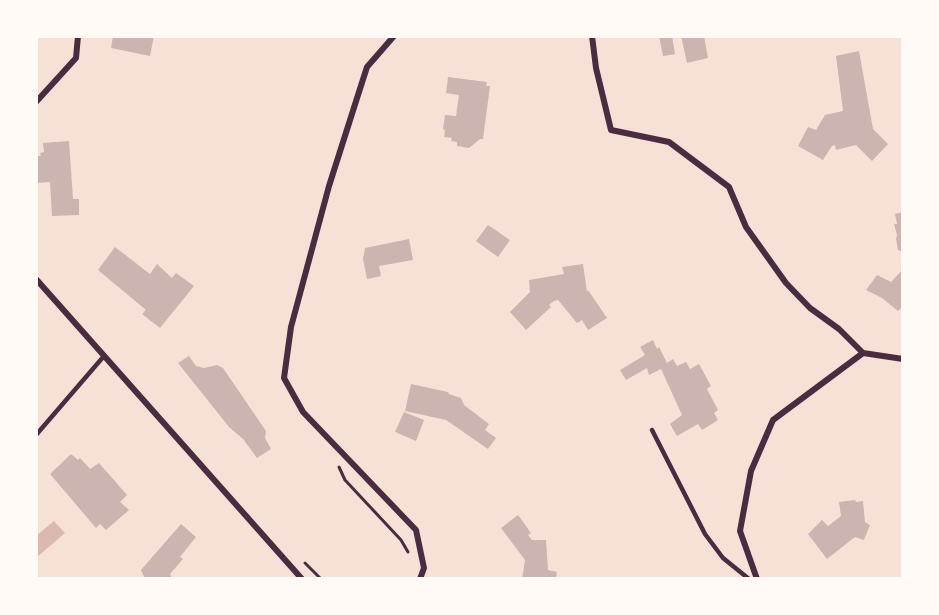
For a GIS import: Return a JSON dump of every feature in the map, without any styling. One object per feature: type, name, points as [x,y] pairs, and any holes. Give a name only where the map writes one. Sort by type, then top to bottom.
[{"type":"street","points":[[36,102],[76,58],[78,36]]},
{"type":"street","points":[[394,36],[367,67],[329,186],[294,316],[284,378],[303,412],[416,530],[424,568],[420,579]]},
{"type":"street","points":[[592,36],[596,68],[611,130],[669,142],[729,187],[746,227],[786,283],[810,308],[864,353],[903,359]]},
{"type":"street","points":[[36,279],[302,579]]},
{"type":"street","points":[[757,579],[740,531],[751,471],[773,420],[864,353]]},
{"type":"lane","points":[[36,435],[104,356]]},
{"type":"lane","points":[[652,430],[705,534],[723,558],[749,579]]},
{"type":"path","points":[[338,465],[345,480],[401,540],[409,555]]},
{"type":"shaded area","points":[[54,521],[65,533],[36,558],[36,536]]},
{"type":"building","points":[[113,36],[154,36],[150,56],[111,48]]},
{"type":"building","points":[[659,36],[672,36],[675,54],[663,56]]},
{"type":"building","points":[[681,36],[704,36],[708,58],[687,63]]},
{"type":"building","points":[[859,51],[873,129],[888,144],[872,161],[856,145],[836,150],[835,145],[832,146],[823,160],[798,146],[808,127],[816,130],[825,115],[843,111],[836,56]]},
{"type":"building","points":[[448,77],[487,82],[486,86],[490,86],[483,139],[469,148],[457,146],[457,142],[451,141],[452,138],[444,137],[445,115],[456,116],[459,95],[446,93]]},
{"type":"building","points":[[69,141],[73,199],[79,199],[79,215],[52,216],[50,182],[36,183],[36,156],[41,156],[40,153],[44,152],[43,143]]},
{"type":"building","points":[[903,212],[903,252],[898,250],[894,224],[897,224],[895,214]]},
{"type":"building","points":[[488,225],[510,240],[498,257],[476,241]]},
{"type":"building","points":[[409,239],[413,260],[379,266],[381,276],[367,279],[363,259],[365,248]]},
{"type":"building","points":[[115,247],[150,274],[157,264],[172,278],[176,273],[194,286],[160,328],[142,314],[146,310],[98,270]]},
{"type":"building","points":[[583,264],[587,292],[588,290],[607,318],[588,330],[582,320],[577,323],[558,300],[549,305],[551,307],[526,330],[510,312],[530,292],[529,280],[564,274],[562,267]]},
{"type":"building","points":[[903,269],[903,306],[898,311],[882,298],[866,290],[877,275],[891,282]]},
{"type":"building","points":[[653,340],[667,363],[673,359],[677,366],[686,362],[690,369],[699,364],[711,386],[707,389],[718,410],[714,413],[718,420],[702,430],[698,424],[677,436],[670,424],[682,415],[661,369],[649,375],[647,368],[626,380],[620,370],[645,355],[640,347]]},
{"type":"building","points":[[189,356],[196,366],[204,368],[217,365],[223,368],[266,431],[265,438],[271,449],[257,458],[243,439],[229,427],[178,363]]},
{"type":"building","points":[[411,384],[448,392],[461,398],[464,405],[489,424],[485,430],[496,438],[488,449],[446,420],[405,411]]},
{"type":"building","points":[[404,412],[424,420],[416,441],[395,432]]},
{"type":"building","points":[[71,454],[78,460],[80,458],[90,469],[99,463],[127,495],[120,502],[129,510],[106,530],[100,524],[96,528],[50,474]]},
{"type":"building","points":[[855,500],[856,502],[863,501],[865,522],[870,525],[864,540],[855,537],[827,559],[808,534],[822,520],[828,526],[841,516],[839,502]]},
{"type":"building","points":[[518,515],[531,533],[528,535],[532,540],[546,540],[548,570],[557,572],[556,579],[522,579],[525,560],[501,528]]},
{"type":"building","points":[[181,524],[196,537],[180,557],[183,559],[170,574],[172,579],[145,579],[141,570]]}]
